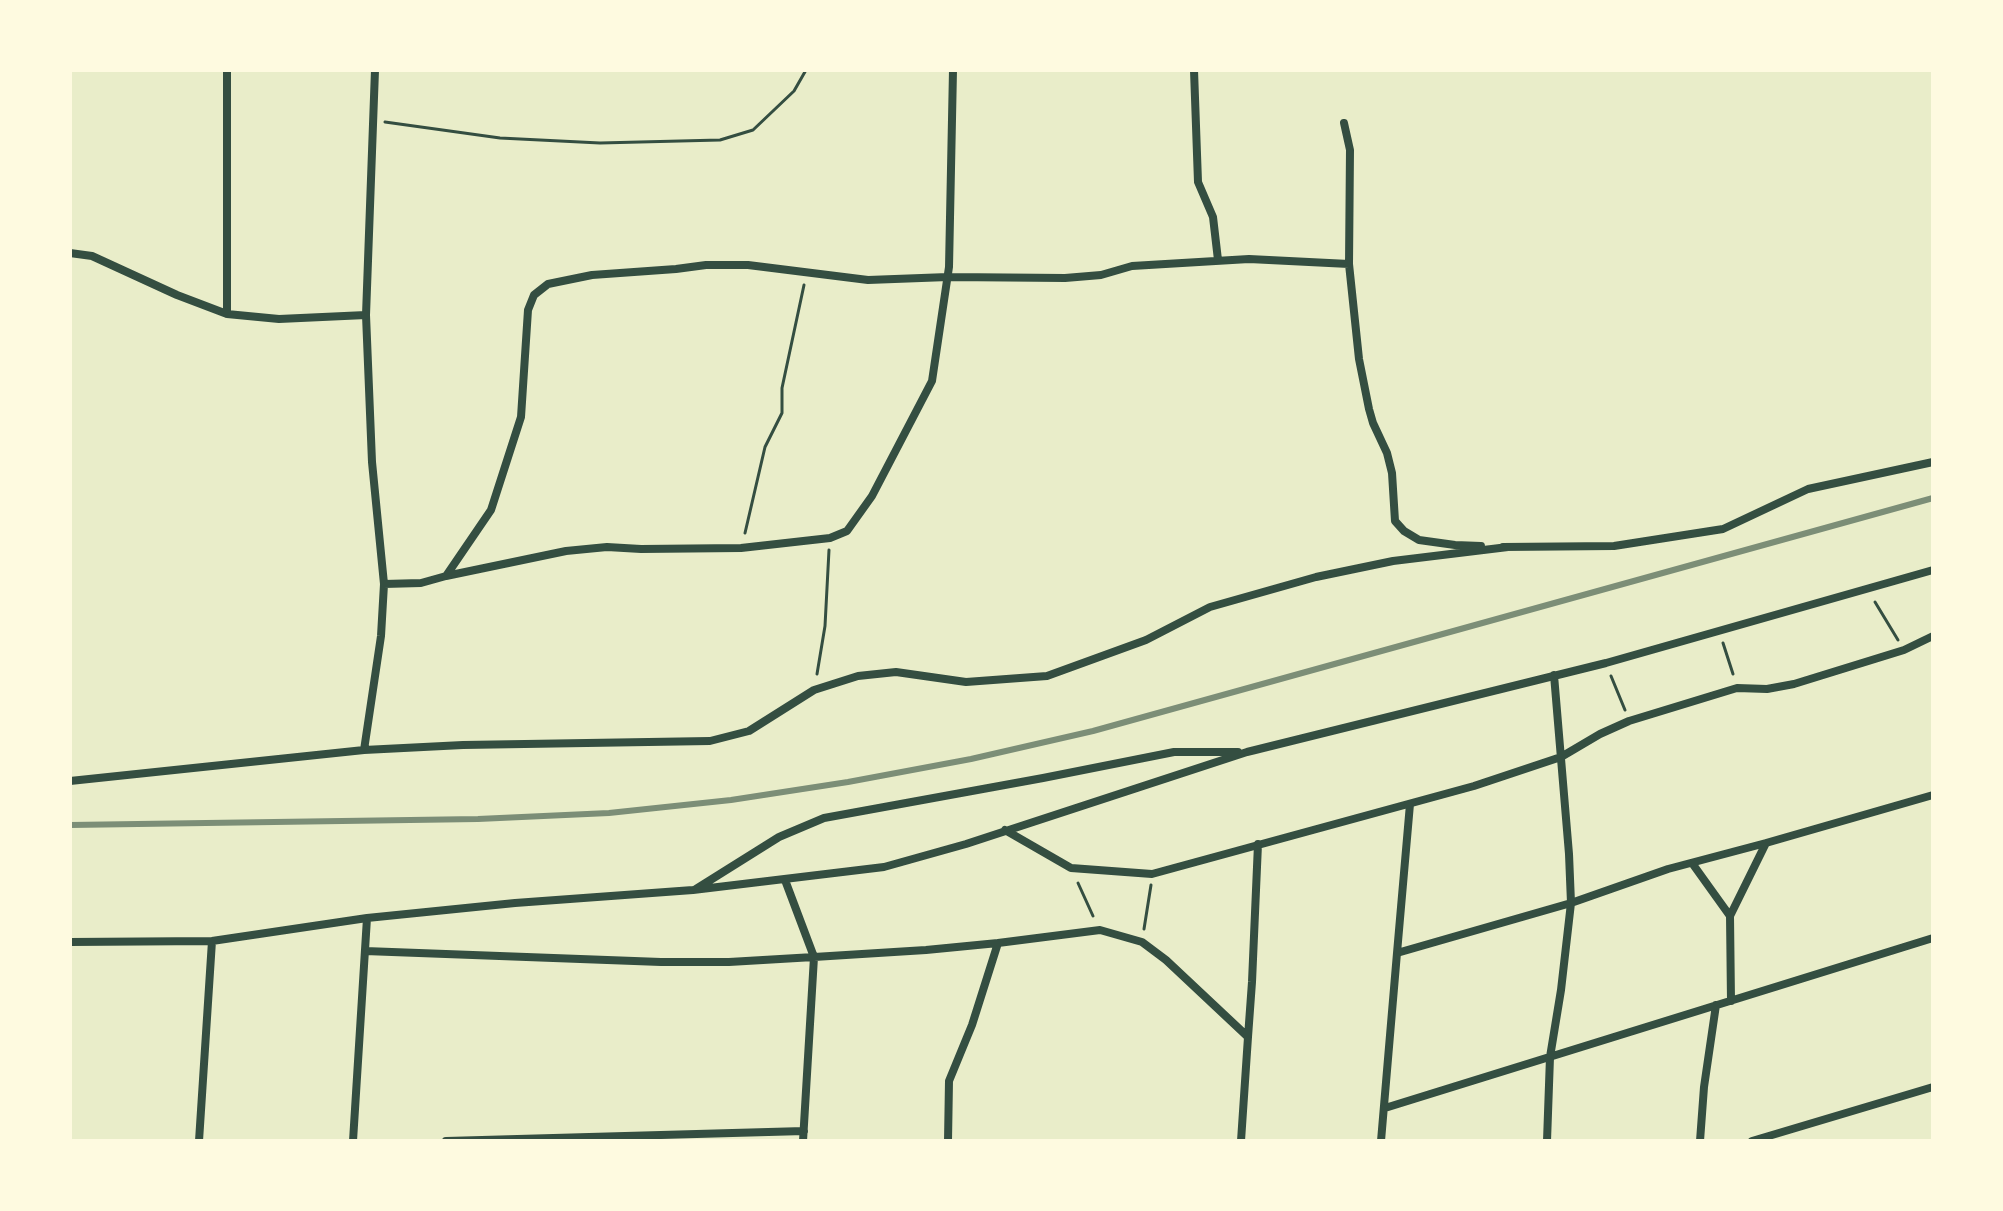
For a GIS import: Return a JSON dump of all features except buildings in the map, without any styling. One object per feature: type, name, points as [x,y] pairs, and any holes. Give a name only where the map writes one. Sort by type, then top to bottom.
[{"type":"street","points":[[227,70],[227,314]]},
{"type":"street","points":[[364,750],[381,636],[384,584],[372,462],[366,315],[375,70]]},
{"type":"street","points":[[384,584],[421,583],[566,551],[607,547],[741,548],[830,538],[847,531],[872,496],[932,381],[948,277],[953,70]]},
{"type":"street","points":[[1194,70],[1198,182],[1213,217],[1218,260]]},
{"type":"street","points":[[1344,123],[1350,150],[1349,264],[1359,359],[1373,423],[1387,453],[1392,473],[1395,521],[1419,540],[1508,547],[1614,546],[1723,529],[1808,489],[1933,462]]},
{"type":"street","points":[[70,253],[92,256],[227,314],[279,319],[366,315]]},
{"type":"street","points":[[446,576],[491,510],[521,417],[528,310],[534,295],[548,284],[592,275],[706,265],[748,265],[868,280],[1065,278],[1101,275],[1132,266],[1218,260],[1349,264]]},
{"type":"street","points":[[70,781],[364,750],[463,745],[710,741],[749,731],[814,690],[858,676],[896,672],[966,682],[1047,676],[1146,640],[1210,607],[1316,577],[1393,561],[1508,547]]},
{"type":"street","points":[[70,942],[212,941],[367,918],[693,890],[884,867],[966,844],[1247,752],[1606,663],[1933,570]]},
{"type":"street","points":[[1005,830],[1071,868],[1152,874],[1474,786],[1561,757],[1629,721],[1737,688],[1767,689],[1794,684],[1904,650],[1933,636]]},
{"type":"street","points":[[1547,1141],[1550,1057],[1571,903],[1554,675]]},
{"type":"street","points":[[693,890],[779,837],[824,818],[1174,752],[1247,752]]},
{"type":"street","points":[[1397,953],[1571,903],[1668,869],[1933,795]]},
{"type":"street","points":[[1381,1141],[1410,804]]},
{"type":"street","points":[[1731,1001],[1730,916],[1766,843]]},
{"type":"street","points":[[1241,1141],[1258,844]]},
{"type":"street","points":[[1692,863],[1730,916]]},
{"type":"street","points":[[446,1141],[804,1136],[814,957],[785,880]]},
{"type":"street","points":[[353,1141],[367,918]]},
{"type":"street","points":[[365,951],[729,962],[926,950],[1100,930],[1142,942],[1166,960],[1248,1037]]},
{"type":"street","points":[[1385,1108],[1933,938]]},
{"type":"street","points":[[199,1141],[212,941]]},
{"type":"street","points":[[948,1141],[949,1081],[972,1025],[998,943]]},
{"type":"street","points":[[1700,1141],[1716,1005]]},
{"type":"street","points":[[1752,1141],[1933,1087]]},
{"type":"path","points":[[373,121],[500,138],[600,143],[720,140],[753,130],[794,91],[806,70]]},
{"type":"path","points":[[741,548],[765,447],[782,413],[782,388],[806,273]]},
{"type":"path","points":[[814,690],[825,626],[830,538]]},
{"type":"path","points":[[1866,589],[1904,650]]},
{"type":"path","points":[[1719,632],[1737,688]]},
{"type":"path","points":[[1606,663],[1629,721]]},
{"type":"path","points":[[1071,868],[1100,930]]},
{"type":"path","points":[[1142,942],[1152,874]]},
{"type":"railway","points":[[70,825],[478,819],[609,813],[731,800],[848,782],[971,759],[1093,731],[1933,498]]}]
